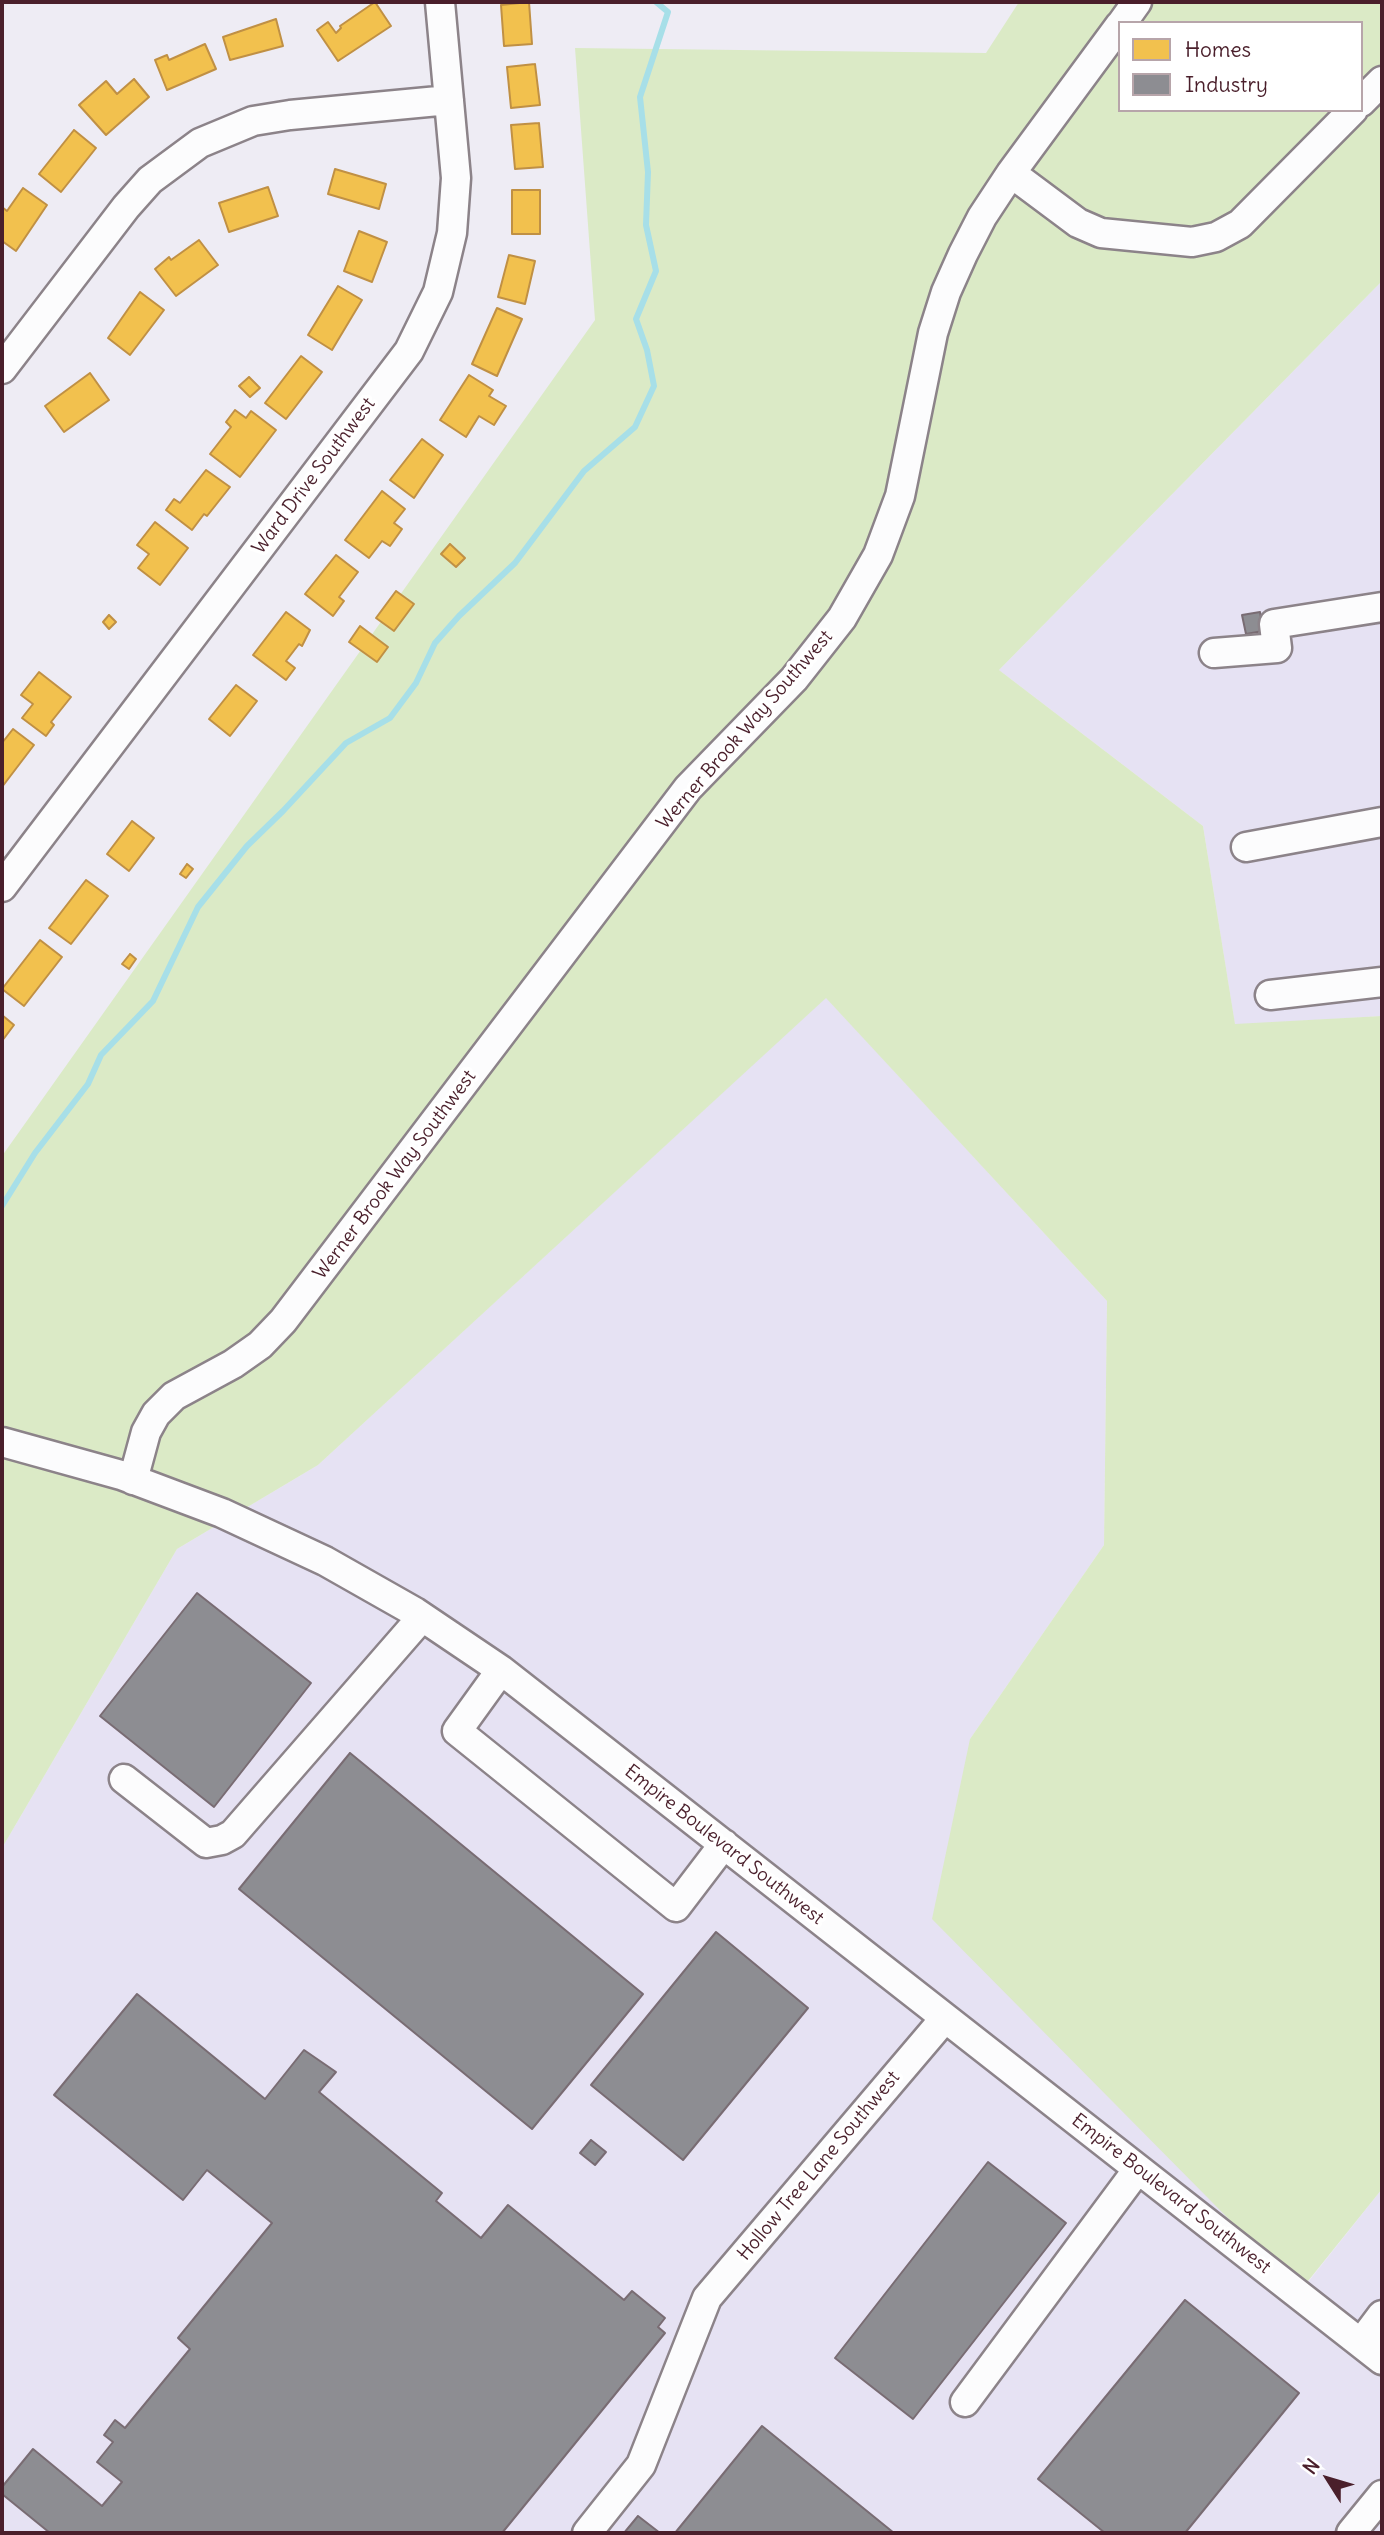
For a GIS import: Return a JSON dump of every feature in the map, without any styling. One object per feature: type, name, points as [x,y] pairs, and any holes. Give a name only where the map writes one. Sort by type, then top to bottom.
[{"type":"street","name":"Ward Drive Southwest","points":[[2,887],[409,351],[438,292],[452,233],[456,178],[440,2]]},
{"type":"street","name":"Werner Brook Way Southwest","points":[[1123,21],[1137,2]]},
{"type":"street","name":"Werner Brook Way Southwest","points":[[133,1480],[146,1432],[156,1414],[174,1396],[260,1345],[283,1321],[688,788],[794,679],[842,618],[878,555],[900,496],[933,333],[946,292],[982,217],[1010,173],[1118,28]]},
{"type":"street","points":[[1363,100],[1382,81]]},
{"type":"street","points":[[2,369],[125,207],[150,180],[200,143],[253,121],[449,100]]},
{"type":"street","points":[[1010,173],[1078,223],[1101,233],[1192,242],[1216,237],[1240,224],[1351,112]]},
{"type":"street","points":[[1214,653],[1277,648],[1274,624],[1382,607]]},
{"type":"street","points":[[1246,847],[1382,822]]},
{"type":"street","points":[[1270,995],[1382,982]]},
{"type":"street","name":"Empire Boulevard Southwest","points":[[2,1442],[133,1480],[222,1513],[325,1561],[422,1617],[500,1670],[1372,2351]]},
{"type":"street","points":[[124,1779],[206,1843],[222,1840],[233,1834],[422,1617]]},
{"type":"street","points":[[500,1670],[457,1731],[676,1907],[724,1844]]},
{"type":"street","name":"Hollow Tree Lane Southwest","points":[[587,2533],[641,2465],[707,2298],[945,2018]]},
{"type":"street","points":[[965,2402],[1138,2169]]},
{"type":"street","points":[[1372,2351],[1382,2315]]},
{"type":"street","points":[[1351,2533],[1382,2495]]},
{"type":"shaded area","points":[[1382,281],[1382,1016],[1235,1025],[1203,826],[999,670]]},
{"type":"shaded area","points":[[826,997],[1107,1301],[1104,1545],[970,1739],[1301,2291],[1382,2189],[1382,2533],[2,2533],[2,1848],[177,1549],[318,1465]]},
{"type":"green space","points":[[1019,2],[1382,2],[1382,281],[999,670],[1203,826],[1235,1024],[1382,1016],[1382,2189],[1300,2291],[932,1919],[970,1739],[1104,1545],[1107,1301],[826,998],[318,1465],[177,1549],[2,1848],[2,1156],[595,320],[575,48],[986,53]]},
{"type":"building: Homes","points":[[375,2],[391,26],[338,61],[317,30],[328,22],[336,33],[340,26]]},
{"type":"building: Homes","points":[[529,2],[532,44],[504,46],[501,5]]},
{"type":"building: Homes","points":[[276,19],[283,46],[230,60],[223,37]]},
{"type":"building: Homes","points":[[205,44],[216,69],[167,90],[155,60],[167,55],[169,60]]},
{"type":"building: Homes","points":[[535,64],[540,105],[511,108],[507,67]]},
{"type":"building: Homes","points":[[134,79],[149,97],[106,135],[79,105],[106,81],[117,94]]},
{"type":"building: Homes","points":[[539,123],[543,167],[515,169],[511,125]]},
{"type":"building: Homes","points":[[74,130],[96,148],[61,192],[39,174]]},
{"type":"building: Homes","points":[[335,169],[386,184],[379,209],[328,194]]},
{"type":"building: Homes","points":[[268,187],[278,216],[229,232],[219,203]]},
{"type":"building: Homes","points":[[23,188],[47,205],[16,251],[2,241],[2,207],[7,211]]},
{"type":"building: Homes","points":[[512,190],[540,190],[540,234],[512,234]]},
{"type":"building: Homes","points":[[359,231],[387,242],[372,282],[344,271]]},
{"type":"building: Homes","points":[[199,240],[218,265],[176,296],[155,269],[169,257],[171,260]]},
{"type":"building: Homes","points":[[509,255],[535,261],[525,304],[498,297]]},
{"type":"building: Homes","points":[[338,286],[362,300],[332,350],[308,335]]},
{"type":"building: Homes","points":[[140,292],[164,310],[130,355],[108,338]]},
{"type":"building: Homes","points":[[497,308],[522,319],[497,376],[472,364]]},
{"type":"building: Homes","points":[[301,356],[322,372],[286,419],[265,403]]},
{"type":"building: Homes","points":[[90,373],[109,400],[64,432],[45,406]]},
{"type":"building: Homes","points":[[469,375],[493,390],[489,396],[506,406],[494,425],[479,416],[466,437],[440,420]]},
{"type":"building: Homes","points":[[249,377],[260,388],[250,397],[239,386]]},
{"type":"building: Homes","points":[[235,410],[246,418],[251,411],[276,430],[240,477],[210,454],[231,427],[226,422]]},
{"type":"building: Homes","points":[[422,439],[443,455],[414,498],[390,480]]},
{"type":"building: Homes","points":[[206,470],[230,487],[192,530],[166,510],[174,499],[180,503]]},
{"type":"building: Homes","points":[[382,491],[405,509],[394,523],[402,529],[390,546],[382,541],[369,558],[345,540]]},
{"type":"building: Homes","points":[[155,522],[188,548],[160,585],[138,568],[149,554],[137,545]]},
{"type":"building: Homes","points":[[450,544],[465,558],[456,567],[441,554]]},
{"type":"building: Homes","points":[[336,555],[358,572],[339,597],[344,601],[333,616],[305,594]]},
{"type":"building: Homes","points":[[396,591],[414,604],[394,631],[376,618]]},
{"type":"building: Homes","points":[[286,612],[310,630],[302,646],[299,644],[286,661],[295,668],[286,680],[253,655]]},
{"type":"building: Homes","points":[[109,615],[116,622],[109,629],[103,622]]},
{"type":"building: Homes","points":[[360,626],[388,647],[377,662],[349,642]]},
{"type":"building: Homes","points":[[39,672],[71,697],[51,722],[54,725],[46,736],[22,718],[33,704],[21,695]]},
{"type":"building: Homes","points":[[236,685],[257,701],[230,736],[209,719]]},
{"type":"building: Homes","points":[[13,729],[34,745],[2,787],[2,743]]},
{"type":"building: Homes","points":[[132,821],[154,838],[129,871],[107,854]]},
{"type":"building: Homes","points":[[187,864],[193,869],[186,878],[180,874]]},
{"type":"building: Homes","points":[[86,880],[108,896],[71,944],[49,928]]},
{"type":"building: Homes","points":[[40,940],[62,957],[24,1006],[2,989]]},
{"type":"building: Homes","points":[[130,954],[136,959],[129,969],[122,964]]},
{"type":"building: Homes","points":[[2,1015],[14,1025],[2,1041]]},
{"type":"building: Industry","points":[[1260,612],[1263,631],[1246,634],[1242,615]]},
{"type":"building: Industry","points":[[197,1593],[311,1683],[214,1807],[100,1716]]},
{"type":"building: Industry","points":[[350,1753],[643,1994],[532,2129],[239,1889]]},
{"type":"building: Industry","points":[[716,1932],[808,2008],[683,2160],[591,2085]]},
{"type":"building: Industry","points":[[137,1994],[265,2099],[304,2050],[336,2072],[319,2092],[442,2193],[436,2201],[481,2238],[508,2205],[624,2300],[632,2291],[665,2318],[658,2327],[665,2333],[502,2533],[50,2533],[2,2494],[2,2487],[33,2449],[102,2506],[122,2482],[97,2462],[113,2442],[104,2435],[115,2420],[125,2428],[190,2349],[178,2338],[272,2223],[207,2170],[183,2200],[54,2095]]},
{"type":"building: Industry","points":[[591,2140],[606,2152],[595,2165],[580,2153]]},
{"type":"building: Industry","points":[[988,2162],[1066,2223],[913,2419],[835,2358]]},
{"type":"building: Industry","points":[[1185,2300],[1299,2393],[1185,2533],[1105,2533],[1038,2479]]},
{"type":"building: Industry","points":[[762,2426],[894,2533],[675,2533]]},
{"type":"building: Industry","points":[[638,2516],[660,2533],[624,2533]]},
{"type":"waterway","points":[[2,1206],[35,1153],[88,1084],[101,1055],[153,1001],[198,907],[247,846],[346,743],[390,718],[416,683],[435,643],[459,616],[515,563],[584,471],[635,427],[654,386],[647,350],[636,319],[656,271],[646,225],[648,172],[640,97],[668,12],[656,2]]}]
